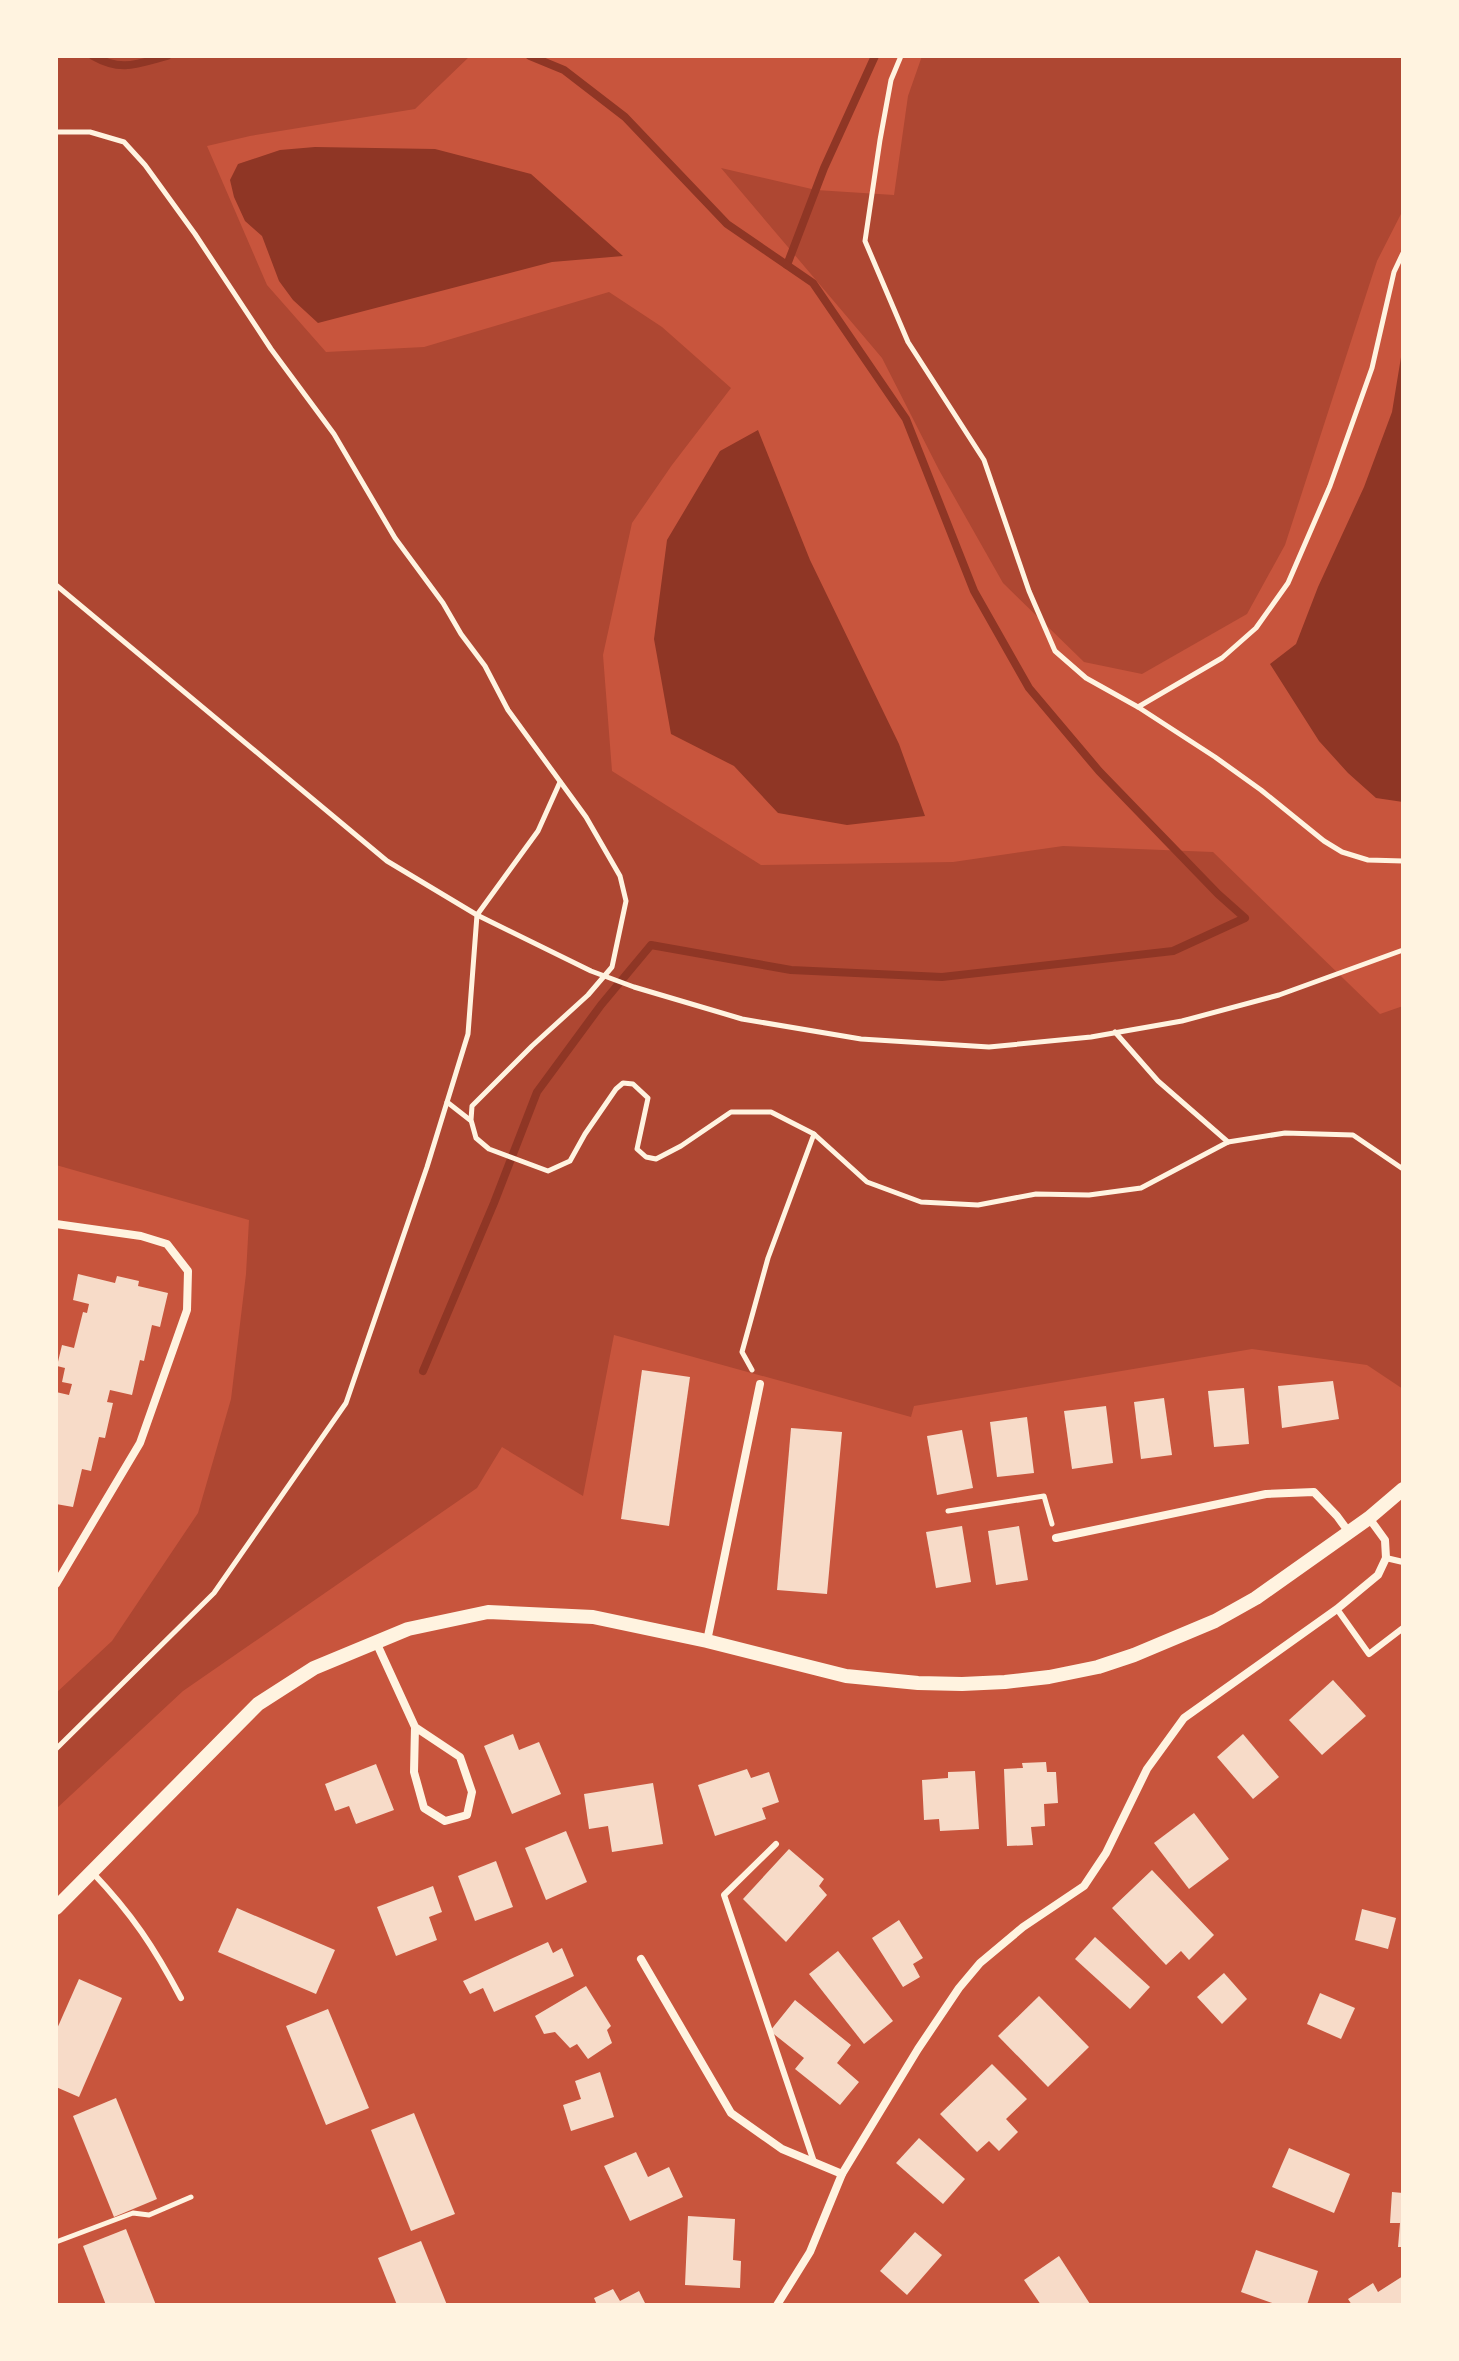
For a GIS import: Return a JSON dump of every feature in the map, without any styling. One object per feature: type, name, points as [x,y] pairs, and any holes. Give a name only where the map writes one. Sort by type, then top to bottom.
[{"type":"street","points":[[56,1224],[141,1236],[167,1244],[188,1271],[187,1310],[140,1443],[56,1584]]},
{"type":"street","points":[[707,1641],[760,1384]]},
{"type":"street","points":[[56,1908],[258,1704],[314,1668],[408,1629],[488,1612],[593,1617],[707,1641],[846,1676],[962,1684],[1049,1677],[1098,1667],[1134,1655],[1215,1621],[1256,1598],[1369,1518],[1403,1489]]},
{"type":"street","points":[[1056,1538],[1266,1494],[1314,1492],[1348,1531]]},
{"type":"street","points":[[777,2305],[810,2252],[842,2174],[959,1988],[980,1963],[1023,1927],[1084,1886],[1106,1853],[1147,1769],[1184,1718],[1337,1609],[1378,1575],[1386,1558],[1385,1540],[1369,1518]]},
{"type":"street","points":[[376,1642],[415,1727],[414,1772],[424,1808],[445,1821],[467,1815],[472,1792],[460,1757],[415,1727]]},
{"type":"street","points":[[641,1959],[731,2113],[782,2149],[842,2174]]},
{"type":"lane","points":[[1386,1558],[1403,1562]]},
{"type":"lane","points":[[1337,1609],[1369,1654],[1403,1628]]},
{"type":"lane","points":[[776,1844],[724,1895],[814,2162]]},
{"type":"lane","points":[[92,1872],[145,1934],[181,1998]]},
{"type":"path","points":[[901,56],[891,80],[885,110],[865,241],[908,342],[984,460],[1029,591],[1055,651],[1086,678],[1138,707],[1215,757],[1342,852],[1368,860],[1403,861]]},
{"type":"path","points":[[56,132],[90,132],[124,142],[145,165],[271,349],[334,434],[395,538],[485,666],[508,710],[586,817],[620,876],[626,901],[612,967],[588,995],[472,1106],[471,1120],[476,1138],[489,1149],[548,1171],[570,1161],[585,1134],[623,1083],[633,1084],[648,1098],[637,1149],[646,1157],[656,1159],[681,1146],[731,1112],[771,1112],[814,1134],[867,1182],[921,1202],[978,1205],[1036,1194],[1089,1195],[1141,1188],[1228,1142],[1285,1133],[1353,1135],[1403,1169]]},
{"type":"path","points":[[1138,707],[1222,658],[1256,628],[1288,583],[1330,486],[1372,368],[1394,272],[1403,253]]},
{"type":"path","points":[[56,585],[387,861],[477,915],[591,971],[742,1019],[861,1039],[989,1047],[1182,1021],[1279,995],[1403,950]]},
{"type":"path","points":[[56,1749],[214,1593],[346,1403],[382,1303],[468,1034],[477,915],[538,831],[560,782]]},
{"type":"path","points":[[1115,1032],[1158,1081],[1228,1142]]},
{"type":"path","points":[[447,1102],[471,1120]]},
{"type":"path","points":[[760,1384],[742,1352],[768,1258],[814,1134]]},
{"type":"path","points":[[948,1511],[1044,1496],[1056,1538]]},
{"type":"path","points":[[56,2242],[133,2213],[149,2215],[191,2197]]},
{"type":"shaded area","points":[[56,56],[470,56],[415,109],[207,146],[267,285],[326,352],[424,347],[609,292],[662,327],[731,388],[632,523],[603,655],[612,771],[761,865],[953,862],[1063,846],[1213,852],[1380,1014],[1403,1006],[1403,1389],[1367,1365],[1252,1349],[914,1406],[911,1417],[614,1335],[583,1496],[502,1447],[477,1488],[183,1691],[56,1809],[56,1693],[112,1641],[198,1513],[231,1399],[246,1274],[249,1220],[56,1165]]},
{"type":"shaded area","points":[[922,56],[1403,56],[1403,210],[1377,261],[1285,545],[1247,614],[1142,674],[1084,662],[1003,583],[939,470],[882,358],[721,168],[816,190],[894,195],[908,96]]},
{"type":"shaded area","points":[[315,147],[435,149],[531,174],[623,256],[552,262],[318,323],[293,300],[279,281],[262,236],[245,221],[230,180],[238,164],[280,150]]},
{"type":"shaded area","points":[[1403,345],[1403,802],[1376,798],[1348,773],[1319,741],[1270,664],[1296,644],[1318,587],[1364,487],[1392,412]]},
{"type":"shaded area","points":[[758,430],[810,560],[899,744],[925,816],[847,825],[778,813],[734,766],[671,734],[654,639],[667,540],[720,451]]},
{"type":"building","points":[[78,1274],[115,1283],[117,1276],[139,1281],[138,1286],[168,1293],[160,1327],[152,1325],[132,1395],[110,1390],[107,1402],[113,1403],[105,1438],[99,1437],[91,1471],[82,1469],[73,1507],[56,1504],[56,1392],[69,1395],[72,1384],[62,1382],[65,1368],[57,1366],[62,1345],[74,1348],[83,1312],[87,1313],[89,1304],[73,1300]]},
{"type":"building","points":[[642,1370],[690,1377],[669,1526],[621,1519]]},
{"type":"building","points":[[1333,1381],[1339,1419],[1282,1428],[1278,1386]]},
{"type":"building","points":[[1244,1388],[1249,1444],[1214,1447],[1208,1391]]},
{"type":"building","points":[[1164,1398],[1172,1455],[1141,1459],[1134,1402]]},
{"type":"building","points":[[1106,1406],[1113,1463],[1072,1469],[1064,1411]]},
{"type":"building","points":[[1027,1417],[1034,1473],[997,1477],[990,1422]]},
{"type":"building","points":[[791,1428],[842,1432],[827,1594],[777,1590]]},
{"type":"building","points":[[962,1430],[973,1488],[937,1495],[927,1436]]},
{"type":"building","points":[[962,1526],[971,1582],[936,1588],[926,1532]]},
{"type":"building","points":[[1019,1526],[1028,1580],[996,1585],[988,1531]]},
{"type":"building","points":[[1333,1680],[1366,1716],[1322,1755],[1289,1720]]},
{"type":"building","points":[[513,1734],[519,1750],[539,1742],[561,1794],[512,1814],[484,1746]]},
{"type":"building","points":[[1243,1734],[1279,1777],[1253,1799],[1217,1757]]},
{"type":"building","points":[[1046,1762],[1047,1772],[1056,1772],[1058,1803],[1044,1804],[1045,1826],[1031,1827],[1033,1845],[1007,1846],[1004,1769],[1023,1768],[1022,1763]]},
{"type":"building","points":[[376,1764],[394,1810],[356,1824],[349,1806],[335,1811],[325,1784]]},
{"type":"building","points":[[747,1769],[751,1778],[769,1772],[779,1802],[762,1808],[766,1819],[715,1836],[698,1785]]},
{"type":"building","points":[[975,1771],[979,1829],[940,1831],[939,1819],[924,1820],[922,1780],[948,1778],[948,1772]]},
{"type":"building","points":[[653,1783],[663,1844],[612,1852],[608,1826],[589,1829],[584,1794]]},
{"type":"building","points":[[1194,1813],[1229,1859],[1189,1889],[1154,1843]]},
{"type":"building","points":[[566,1831],[587,1882],[546,1900],[525,1848]]},
{"type":"building","points":[[789,1849],[824,1879],[819,1886],[827,1895],[786,1942],[743,1899]]},
{"type":"building","points":[[496,1861],[513,1907],[475,1921],[458,1876]]},
{"type":"building","points":[[1152,1870],[1214,1935],[1189,1960],[1181,1951],[1166,1965],[1112,1908]]},
{"type":"building","points":[[433,1886],[442,1912],[429,1917],[437,1940],[396,1956],[377,1907]]},
{"type":"building","points":[[237,1908],[335,1950],[316,1994],[218,1952]]},
{"type":"building","points":[[1362,1909],[1396,1918],[1388,1949],[1355,1940]]},
{"type":"building","points":[[899,1920],[923,1958],[913,1964],[920,1977],[903,1987],[872,1938]]},
{"type":"building","points":[[1095,1937],[1150,1987],[1130,2009],[1075,1959]]},
{"type":"building","points":[[548,1942],[553,1953],[562,1948],[574,1976],[494,2012],[483,1988],[470,1994],[463,1981]]},
{"type":"building","points":[[838,1951],[893,2021],[864,2044],[809,1974]]},
{"type":"building","points":[[1224,1973],[1247,1999],[1222,2024],[1197,1997]]},
{"type":"building","points":[[79,1979],[122,1998],[79,2097],[56,2087],[56,2031]]},
{"type":"building","points":[[586,1986],[611,2026],[607,2030],[612,2043],[588,2059],[577,2044],[570,2048],[555,2032],[544,2034],[535,2016]]},
{"type":"building","points":[[1320,1993],[1355,2008],[1341,2039],[1307,2024]]},
{"type":"building","points":[[1039,1996],[1089,2047],[1048,2087],[998,2036]]},
{"type":"building","points":[[795,2000],[851,2045],[837,2063],[859,2082],[840,2105],[795,2069],[804,2058],[770,2031]]},
{"type":"building","points":[[328,2009],[369,2108],[326,2125],[286,2026]]},
{"type":"building","points":[[992,2064],[1027,2099],[1006,2119],[1018,2132],[999,2151],[989,2141],[977,2152],[940,2114]]},
{"type":"building","points":[[600,2072],[614,2117],[571,2131],[563,2105],[581,2099],[575,2081]]},
{"type":"building","points":[[116,2098],[157,2199],[114,2217],[73,2116]]},
{"type":"building","points":[[414,2113],[455,2214],[411,2231],[371,2130]]},
{"type":"building","points":[[919,2138],[965,2179],[943,2204],[896,2163]]},
{"type":"building","points":[[1289,2148],[1350,2174],[1334,2213],[1272,2187]]},
{"type":"building","points":[[636,2152],[648,2177],[669,2167],[683,2197],[630,2221],[604,2166]]},
{"type":"building","points":[[1392,2192],[1403,2193],[1403,2247],[1398,2247],[1400,2223],[1390,2223]]},
{"type":"building","points":[[688,2216],[735,2219],[733,2260],[741,2261],[740,2288],[685,2285]]},
{"type":"building","points":[[126,2229],[156,2305],[106,2305],[83,2246]]},
{"type":"building","points":[[915,2232],[942,2255],[907,2295],[880,2271]]},
{"type":"building","points":[[421,2241],[447,2305],[397,2305],[378,2258]]},
{"type":"building","points":[[1256,2250],[1318,2271],[1307,2305],[1278,2305],[1241,2292]]},
{"type":"building","points":[[1059,2256],[1090,2304],[1041,2305],[1024,2280]]},
{"type":"building","points":[[1403,2276],[1403,2305],[1352,2305],[1348,2299],[1373,2283],[1378,2292]]},
{"type":"building","points":[[613,2289],[620,2301],[639,2291],[646,2305],[597,2305],[594,2298]]},
{"type":"waterway","points":[[93,56],[121,65],[167,56]]},
{"type":"waterway","points":[[423,1371],[537,1092],[601,1005],[651,945],[791,970],[942,977],[1173,951],[1245,918],[1099,771],[1029,688],[974,591],[906,419],[813,283],[727,224],[625,117],[564,70],[530,56]]},
{"type":"waterway","points":[[787,265],[824,168],[875,56]]}]
